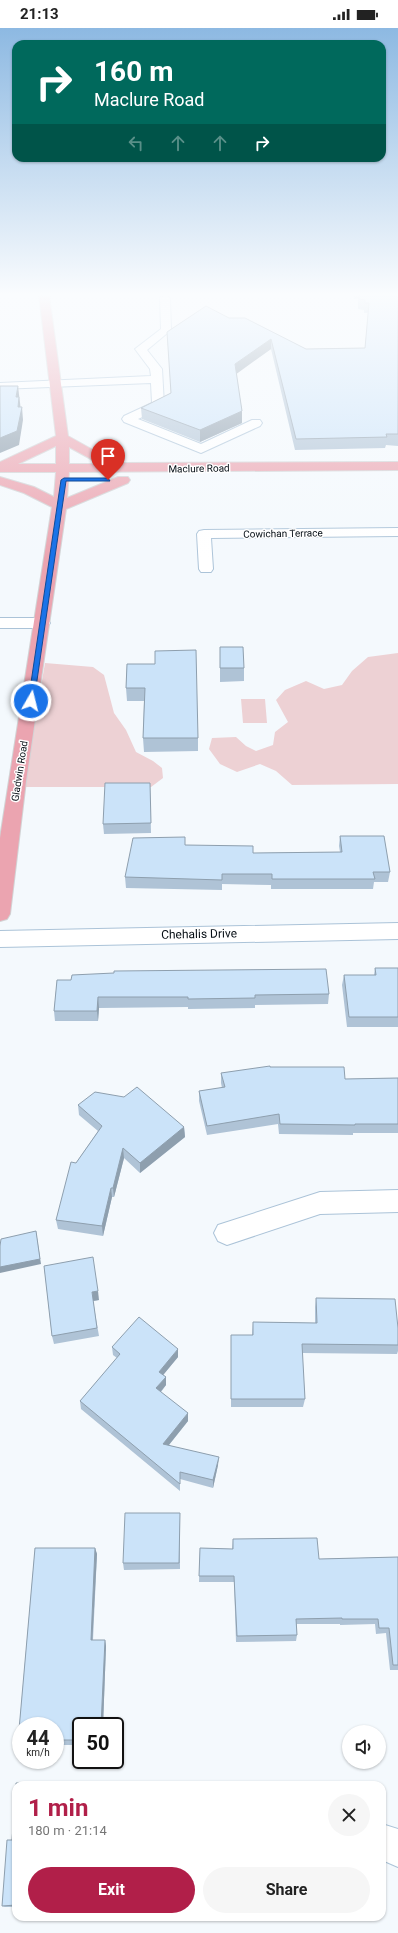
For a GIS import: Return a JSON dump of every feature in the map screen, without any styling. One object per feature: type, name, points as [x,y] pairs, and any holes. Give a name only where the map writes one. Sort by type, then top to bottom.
[{"type":"main road","name":"Gladwin Road","points":[[0,914],[17,780],[64,474],[62,438],[56,384]]},
{"type":"main road","points":[[0,468],[62,438],[126,474]]},
{"type":"main road","name":"Maclure Road","points":[[126,474],[398,466]]},
{"type":"main road","name":"Maclure Road","points":[[0,468],[64,474],[398,477]]},
{"type":"main road","name":"Maclure Road","points":[[0,481],[64,474]]},
{"type":"main road","points":[[0,481],[29,490],[60,506],[126,474]]},
{"type":"street","points":[[0,386],[14,384]]},
{"type":"street","points":[[157,384],[158,405],[128,419],[202,449],[256,423]]},
{"type":"street","name":"Cowichan Terrace","points":[[206,569],[204,534],[398,532]]},
{"type":"street","points":[[0,623],[42,623]]},
{"type":"street","name":"Chehalis Drive","points":[[0,939],[398,930]]},
{"type":"street","points":[[227,1233],[320,1203],[398,1201]]},
{"type":"street","points":[[386,1844],[398,1848]]},
{"type":"shaded area","points":[[398,653],[398,784],[292,785],[276,771],[260,764],[237,772],[220,764],[209,749],[212,738],[236,737],[246,746],[256,751],[273,745],[275,732],[288,722],[276,700],[285,690],[306,681],[324,689],[342,685],[352,671],[368,657]]},
{"type":"shaded area","points":[[45,663],[93,667],[104,675],[114,713],[126,730],[136,752],[153,761],[162,768],[163,778],[151,787],[24,787]]},
{"type":"shaded area","points":[[241,699],[265,699],[267,723],[243,723]]},
{"type":"building","points":[[170,384],[238,384],[242,411],[200,430],[141,408],[171,393]]},
{"type":"building","points":[[282,384],[398,384],[398,434],[386,434],[387,437],[296,439]]},
{"type":"building","points":[[0,386],[18,386],[16,397],[19,397],[18,407],[22,407],[17,431],[0,438]]},
{"type":"building","points":[[220,647],[243,647],[244,668],[220,668]]},
{"type":"building","points":[[196,650],[198,738],[143,738],[145,688],[126,688],[127,664],[155,664],[155,651]]},
{"type":"building","points":[[105,783],[150,783],[151,823],[103,824]]},
{"type":"building","points":[[340,836],[384,836],[390,872],[373,872],[375,879],[272,879],[272,874],[222,874],[222,880],[125,877],[133,838],[185,837],[185,845],[253,846],[253,853],[342,852]]},
{"type":"building","points":[[375,968],[398,968],[398,1017],[349,1017],[344,975],[376,975]]},
{"type":"building","points":[[326,969],[329,994],[255,995],[255,998],[188,999],[188,997],[98,997],[97,1011],[54,1011],[57,980],[71,980],[72,975],[114,973],[114,971]]},
{"type":"building","points":[[270,1066],[344,1067],[345,1079],[398,1078],[398,1124],[280,1124],[279,1114],[207,1126],[199,1091],[225,1087],[221,1073]]},
{"type":"building","points":[[137,1087],[184,1127],[140,1163],[123,1148],[102,1226],[56,1220],[71,1162],[76,1163],[102,1126],[78,1105],[95,1092],[124,1097]]},
{"type":"building","points":[[36,1231],[40,1259],[0,1267],[1,1239]]},
{"type":"building","points":[[93,1257],[98,1291],[92,1292],[97,1328],[52,1336],[44,1266]]},
{"type":"building","points":[[316,1298],[395,1299],[398,1345],[302,1344],[305,1399],[231,1399],[231,1335],[253,1335],[253,1322],[317,1323]]},
{"type":"building","points":[[139,1317],[178,1349],[159,1372],[166,1377],[156,1388],[188,1413],[163,1444],[219,1457],[213,1480],[180,1472],[180,1484],[80,1401],[120,1354],[112,1347]]},
{"type":"building","points":[[125,1513],[180,1513],[179,1563],[123,1563]]},
{"type":"building","points":[[317,1538],[319,1559],[398,1557],[398,1665],[393,1665],[389,1628],[379,1628],[378,1619],[296,1619],[297,1635],[237,1636],[234,1576],[199,1576],[200,1548],[233,1549],[233,1539]]},
{"type":"building","points":[[35,1548],[95,1548],[91,1640],[105,1640],[101,1717],[72,1717],[72,1740],[64,1740],[64,1717],[20,1717]]},
{"type":"building","points":[[7,1840],[12,1840],[12,1905],[2,1906]]},
{"type":"route","points":[[31,701],[64,480],[108,480]]}]
